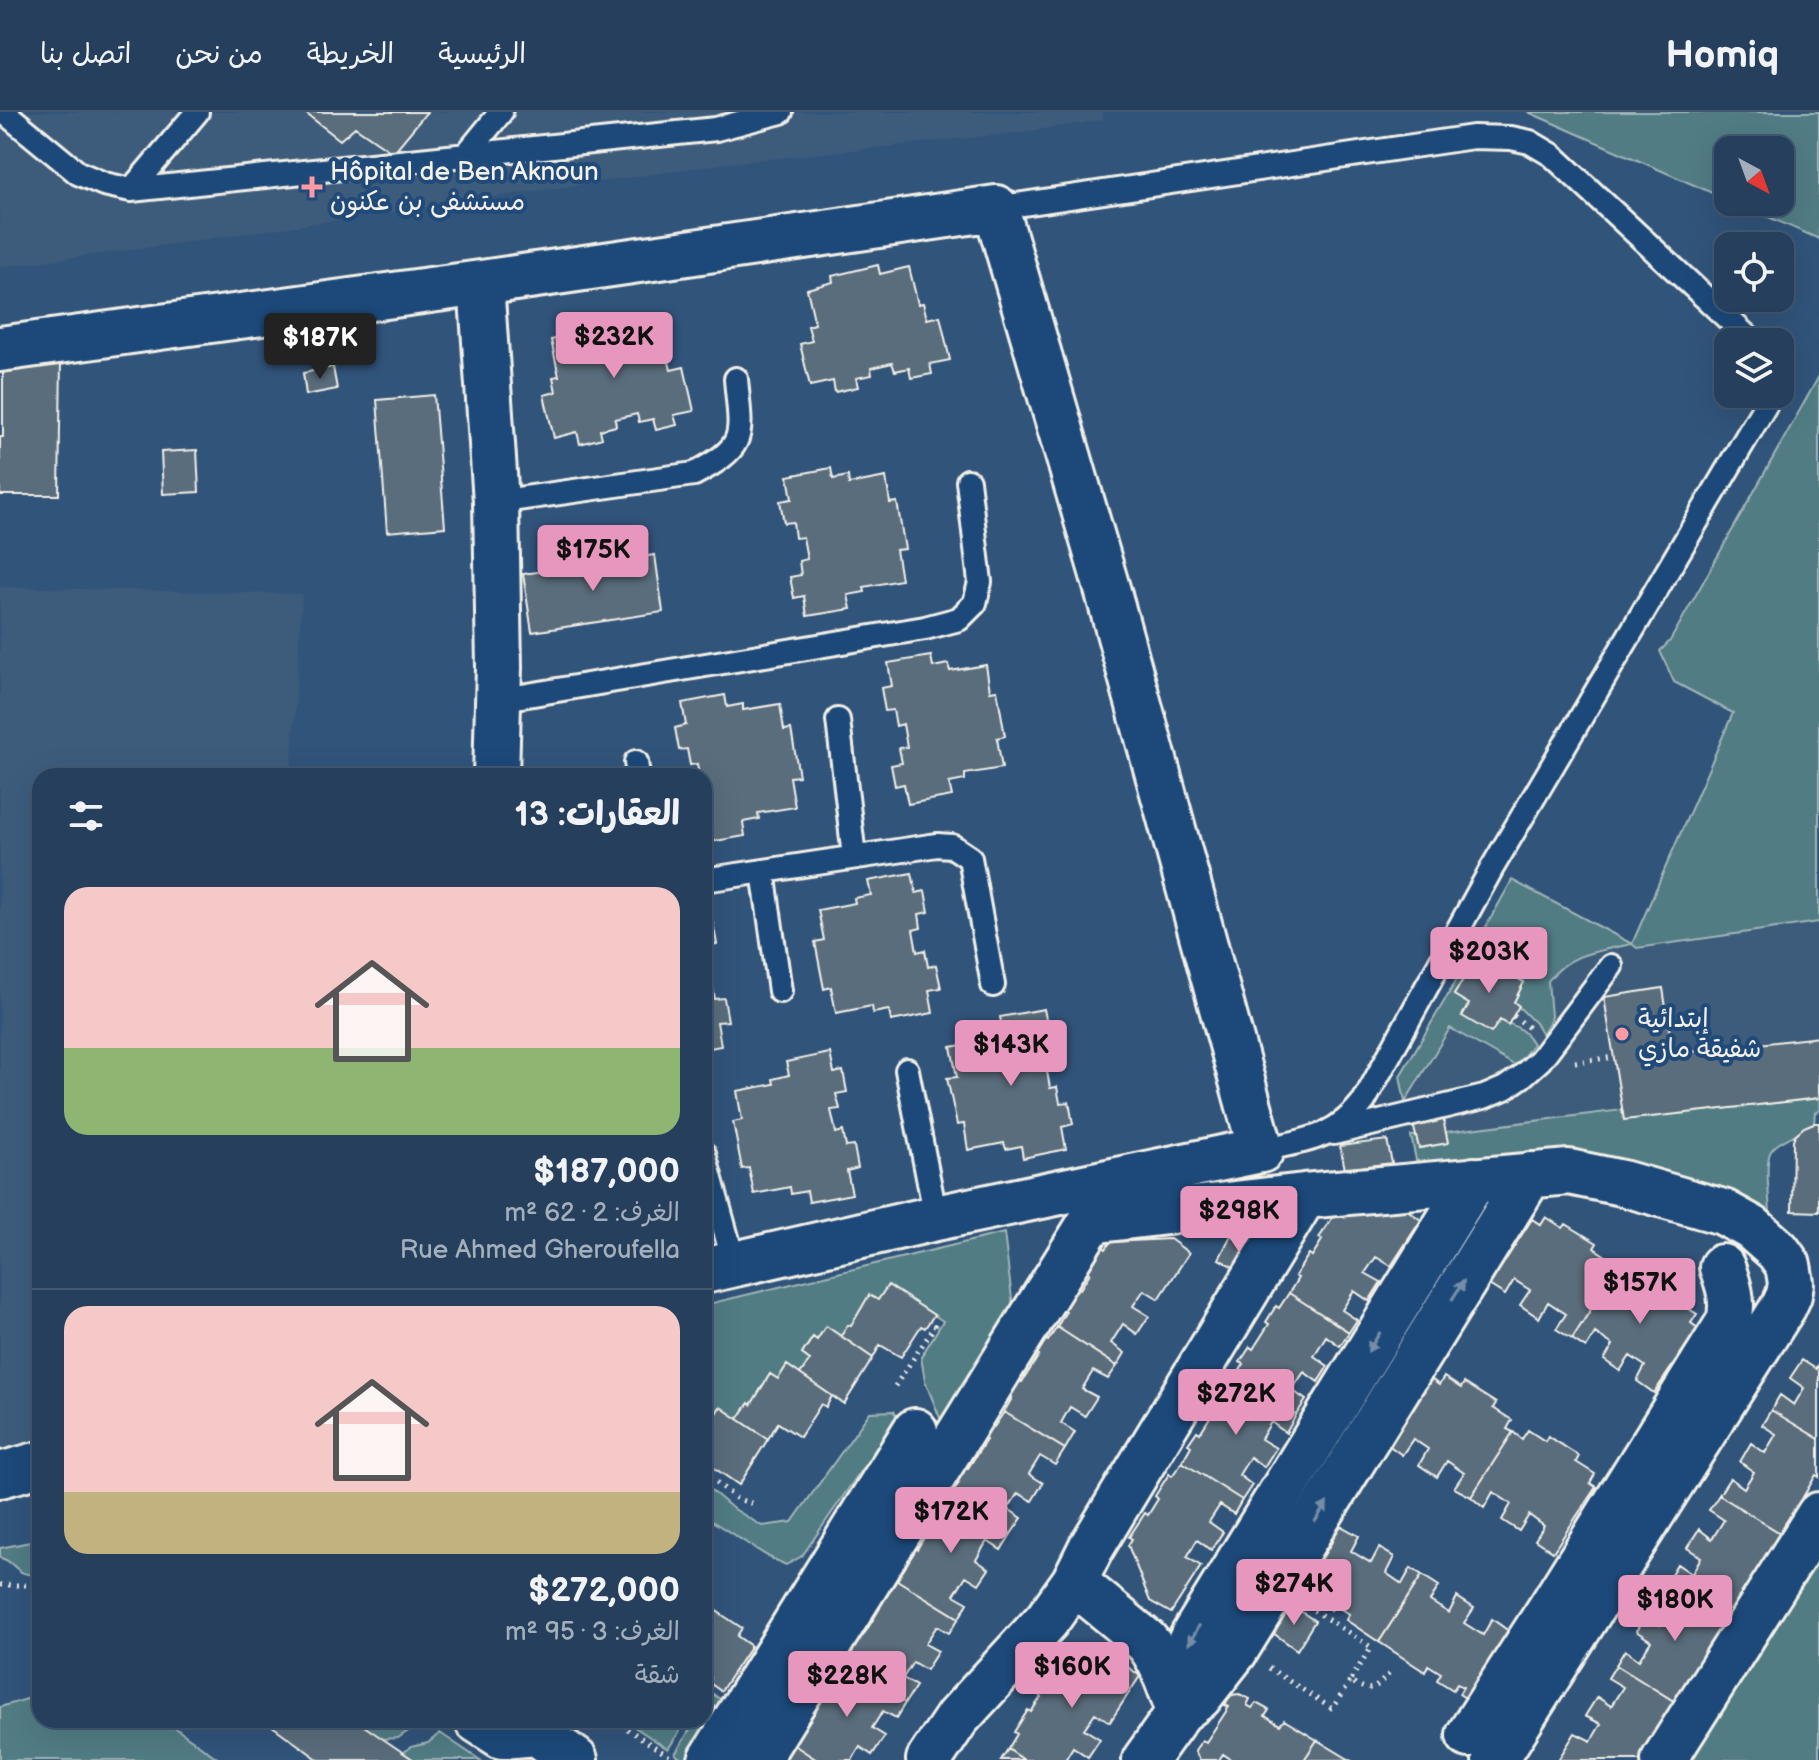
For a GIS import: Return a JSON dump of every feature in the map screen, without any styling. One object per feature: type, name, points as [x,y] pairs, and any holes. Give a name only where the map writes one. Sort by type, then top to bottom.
[{"type":"street","points":[[0,349],[996,208],[1108,592],[1261,1150],[719,1267]]},
{"type":"street","points":[[481,283],[496,502],[496,768]]},
{"type":"street","points":[[757,1760],[1089,1225],[1099,1220],[1304,1196],[1569,1172],[1622,1183],[1723,1212],[1799,1256],[1788,1265],[1789,1295],[1482,1747]]},
{"type":"street","points":[[1145,1760],[1180,1711],[1199,1697],[1235,1651],[1530,1175]]},
{"type":"street","points":[[1180,1711],[1182,1657],[1193,1636],[1474,1180]]},
{"type":"street","points":[[929,1760],[957,1718],[1047,1620],[1074,1582],[1091,1548],[1304,1196]]},
{"type":"street","points":[[1482,1747],[1552,1606],[1729,1322],[1732,1308],[1730,1289],[1722,1267]]},
{"type":"street","points":[[712,1726],[915,1431]]},
{"type":"street","points":[[0,1475],[32,1466]]},
{"type":"street","points":[[1664,1760],[1819,1515]]},
{"type":"street","points":[[1074,1582],[1146,1641],[1158,1657],[1180,1711]]},
{"type":"street","points":[[490,1728],[502,1736],[537,1733],[575,1760]]},
{"type":"street","points":[[694,1752],[711,1728]]},
{"type":"lane","points":[[4,112],[78,173],[104,184],[131,190],[716,129],[781,112]]},
{"type":"lane","points":[[131,190],[197,112]]},
{"type":"lane","points":[[465,156],[501,112]]},
{"type":"lane","points":[[996,208],[1473,137],[1511,138],[1530,142],[1552,155],[1738,328]]},
{"type":"lane","points":[[496,502],[694,474],[729,453],[740,434],[736,379]]},
{"type":"lane","points":[[1321,1136],[1353,1116],[1364,1101],[1492,868],[1764,408]]},
{"type":"lane","points":[[498,700],[925,628],[959,619],[975,603],[980,582],[968,481]]},
{"type":"lane","points":[[838,720],[854,857]]},
{"type":"lane","points":[[712,879],[937,845],[952,846],[970,858],[993,985]]},
{"type":"lane","points":[[763,871],[780,991]]},
{"type":"lane","points":[[1261,1150],[1484,1097],[1505,1088],[1540,1060],[1611,966]]},
{"type":"lane","points":[[907,1070],[936,1218]]},
{"type":"lane","points":[[712,1214],[719,1267]]},
{"type":"path","points":[[895,1386],[935,1326],[928,1324]]},
{"type":"path","points":[[712,1479],[737,1499],[754,1504]]},
{"type":"path","points":[[0,1585],[32,1585]]},
{"type":"path","points":[[1267,1666],[1331,1708],[1371,1647],[1301,1602]]},
{"type":"path","points":[[1350,1681],[1371,1690],[1391,1672]]},
{"type":"path","points":[[626,1728],[670,1757],[694,1752]]},
{"type":"shaded area","name":"Hôpital de Ben Aknoun مستشفى بن عكنون","points":[[0,112],[1103,112],[1103,120],[1017,133],[729,163],[0,267]]},
{"type":"shaded area","points":[[0,587],[302,594],[291,768],[32,768],[32,1441],[0,1448]]},
{"type":"shaded area","name":"إبتدائية شفيقة مازي","points":[[1512,880],[1637,948],[1819,922],[1819,1111],[1416,1160],[1400,1076]]},
{"type":"green space","points":[[1528,112],[1819,112],[1819,239],[1766,216],[1794,216],[1794,136],[1714,136],[1714,194]]},
{"type":"green space","points":[[1819,376],[1819,922],[1637,948],[1632,944],[1733,713],[1674,682],[1660,651],[1670,641]]},
{"type":"green space","points":[[1512,880],[1632,944],[1586,954],[1557,971],[1548,981],[1551,1016],[1542,1034],[1514,1002],[1524,982],[1476,957],[1454,995],[1469,1004],[1462,1016],[1512,1025],[1520,1029],[1533,1044],[1516,1066],[1450,1028],[1405,1102],[1400,1076]]},
{"type":"green space","points":[[1819,1098],[1819,1111],[1815,1112],[1814,1123],[1771,1151],[1768,1172],[1770,1215],[1425,1165],[1416,1160],[1411,1136],[1416,1136],[1420,1148],[1448,1143],[1446,1132],[1622,1110],[1624,1120]]},
{"type":"green space","points":[[1004,1233],[1013,1307],[942,1423],[925,1381],[921,1357],[943,1321],[888,1286],[878,1300],[869,1296],[851,1326],[841,1336],[826,1326],[817,1340],[812,1338],[802,1354],[810,1360],[800,1374],[787,1365],[778,1379],[770,1375],[738,1419],[721,1407],[712,1420],[712,1303]]},
{"type":"green space","points":[[894,1411],[897,1418],[802,1556],[786,1565],[712,1521],[712,1491],[762,1526],[792,1522],[870,1412]]},
{"type":"green space","points":[[32,1542],[32,1575],[25,1574],[0,1558],[0,1548]]},
{"type":"green space","points":[[1819,1546],[1819,1760],[1686,1760]]},
{"type":"green space","points":[[712,1696],[732,1708],[699,1760],[683,1760],[675,1754],[691,1728],[712,1728]]},
{"type":"green space","points":[[32,1697],[32,1728],[175,1728],[220,1760],[0,1760],[0,1707]]},
{"type":"green space","points":[[366,1728],[413,1728],[398,1738],[382,1739]]},
{"type":"green space","points":[[636,1728],[682,1728],[668,1749]]},
{"type":"green space","points":[[440,1733],[480,1760],[414,1760],[403,1753],[411,1747],[428,1743]]},
{"type":"building","points":[[304,112],[427,112],[393,153],[355,127],[340,140]]},
{"type":"building","points":[[878,265],[880,274],[909,267],[918,304],[923,303],[927,319],[940,316],[950,360],[930,364],[932,374],[911,378],[909,368],[895,371],[892,363],[871,368],[872,375],[856,378],[858,387],[835,392],[833,381],[810,386],[800,344],[812,341],[808,326],[815,324],[807,289],[833,282],[832,276]]},
{"type":"building","points":[[622,317],[624,326],[653,319],[662,355],[667,354],[671,370],[684,367],[694,411],[674,415],[677,425],[656,430],[653,419],[639,422],[637,414],[615,419],[616,426],[600,430],[602,438],[580,444],[577,432],[554,438],[544,395],[556,392],[553,377],[559,376],[551,340],[577,334],[576,327]]},
{"type":"building","points":[[61,360],[59,495],[0,495],[3,364]]},
{"type":"building","points":[[333,367],[337,389],[306,395],[303,373]]},
{"type":"building","points":[[434,395],[445,527],[387,532],[377,400]]},
{"type":"building","points":[[197,450],[199,492],[163,494],[161,452]]},
{"type":"building","points":[[831,468],[833,479],[848,476],[849,484],[886,477],[890,503],[897,502],[905,549],[896,550],[901,580],[864,587],[865,592],[848,595],[851,609],[807,616],[804,596],[794,598],[790,577],[801,575],[799,561],[807,559],[803,537],[795,538],[793,522],[784,523],[780,501],[792,499],[788,476]]},
{"type":"building","points":[[655,555],[663,612],[532,632],[523,574]]},
{"type":"building","points":[[931,656],[933,667],[948,664],[950,671],[986,665],[990,691],[997,690],[1005,736],[997,738],[1002,768],[965,774],[965,780],[949,783],[952,796],[908,804],[904,784],[895,786],[891,765],[902,763],[899,748],[907,747],[903,724],[896,726],[893,710],[885,711],[881,688],[892,686],[888,663]]},
{"type":"building","points":[[725,695],[727,707],[743,704],[743,710],[780,704],[784,730],[791,729],[799,776],[790,777],[795,807],[758,813],[759,819],[743,822],[745,836],[712,842],[712,768],[690,765],[687,749],[679,750],[675,728],[686,725],[682,703]]},
{"type":"building","points":[[912,873],[916,893],[925,891],[929,912],[919,914],[921,928],[913,930],[917,952],[925,950],[928,967],[936,965],[941,988],[929,990],[933,1013],[891,1021],[889,1010],[873,1013],[872,1006],[836,1013],[831,987],[824,989],[815,942],[824,940],[818,910],[855,903],[854,898],[871,895],[868,881]]},
{"type":"building","points":[[712,923],[717,944],[712,945]]},
{"type":"building","points":[[1476,957],[1524,982],[1514,1002],[1519,1006],[1508,1025],[1500,1020],[1491,1033],[1462,1016],[1469,1004],[1454,995]]},
{"type":"building","points":[[712,983],[715,999],[724,998],[728,1021],[717,1022],[721,1046],[712,1048]]},
{"type":"building","points":[[1663,988],[1673,1054],[1819,1037],[1819,1098],[1624,1120],[1604,997]]},
{"type":"building","points":[[1044,1009],[1048,1029],[1057,1027],[1062,1048],[1051,1050],[1054,1065],[1046,1066],[1050,1088],[1057,1087],[1060,1103],[1069,1102],[1073,1124],[1062,1127],[1066,1149],[1023,1158],[1021,1146],[1006,1149],[1004,1143],[968,1150],[964,1124],[957,1125],[947,1078],[957,1077],[951,1047],[988,1040],[987,1034],[1003,1031],[1000,1017]]},
{"type":"building","points":[[830,1053],[834,1073],[843,1071],[847,1092],[836,1094],[840,1109],[831,1110],[836,1133],[843,1131],[846,1147],[854,1146],[858,1168],[847,1171],[852,1194],[809,1202],[807,1191],[791,1194],[790,1187],[754,1194],[749,1168],[742,1169],[733,1122],[742,1120],[737,1091],[774,1084],[773,1079],[789,1075],[786,1062]]},
{"type":"building","points":[[1443,1119],[1448,1143],[1419,1148],[1413,1124]]},
{"type":"building","points":[[1819,1123],[1819,1212],[1792,1211],[1793,1140],[1804,1127]]},
{"type":"building","points":[[1387,1140],[1392,1163],[1345,1169],[1340,1146]]},
{"type":"building","points":[[1402,1206],[1421,1220],[1391,1266],[1376,1257],[1365,1273],[1381,1282],[1369,1301],[1354,1291],[1342,1310],[1357,1320],[1349,1332],[1289,1293],[1298,1278],[1295,1276],[1309,1254],[1312,1256],[1322,1240],[1319,1238],[1335,1214],[1338,1216],[1342,1209]]},
{"type":"building","points":[[1546,1217],[1563,1228],[1566,1224],[1597,1243],[1594,1248],[1613,1261],[1608,1269],[1614,1273],[1572,1339],[1556,1329],[1566,1314],[1548,1302],[1539,1318],[1520,1305],[1530,1290],[1514,1280],[1505,1295],[1489,1285],[1532,1219],[1541,1225]]},
{"type":"building","points":[[1231,1235],[1259,1250],[1246,1274],[1219,1259]]},
{"type":"building","points":[[1170,1239],[1189,1253],[1159,1299],[1144,1290],[1133,1306],[1149,1316],[1137,1334],[1123,1324],[1111,1343],[1125,1353],[1117,1366],[1057,1327],[1066,1311],[1063,1309],[1077,1287],[1080,1289],[1102,1247],[1106,1249],[1110,1242]]},
{"type":"building","points":[[1629,1271],[1646,1282],[1650,1277],[1681,1296],[1678,1302],[1697,1314],[1691,1323],[1698,1328],[1654,1393],[1637,1381],[1645,1366],[1630,1356],[1620,1371],[1604,1360],[1613,1345],[1595,1333],[1586,1348],[1572,1339],[1614,1273],[1624,1280]]},
{"type":"building","points":[[888,1285],[934,1315],[925,1328],[921,1326],[901,1357],[880,1345],[873,1358],[841,1336],[848,1325],[851,1326],[869,1295],[878,1300]]},
{"type":"building","points":[[1289,1293],[1349,1332],[1340,1346],[1326,1336],[1314,1356],[1328,1366],[1318,1382],[1304,1372],[1292,1390],[1306,1400],[1296,1415],[1235,1378],[1244,1364],[1240,1362],[1250,1347],[1253,1349],[1276,1306],[1279,1308]]},
{"type":"building","points":[[826,1326],[873,1358],[844,1404],[800,1374],[810,1360],[802,1354],[813,1337],[817,1340]]},
{"type":"building","points":[[1057,1327],[1117,1366],[1108,1379],[1093,1371],[1082,1389],[1097,1397],[1085,1416],[1070,1407],[1061,1423],[1075,1432],[1065,1449],[1004,1412],[1018,1381],[1022,1382],[1039,1355],[1036,1353],[1044,1339],[1048,1341]]},
{"type":"building","points":[[1802,1360],[1816,1369],[1819,1363],[1819,1439],[1771,1410],[1780,1395],[1794,1405],[1804,1388],[1790,1378]]},
{"type":"building","points":[[787,1365],[832,1396],[826,1407],[821,1404],[800,1437],[778,1423],[768,1439],[738,1419],[749,1403],[751,1405],[770,1374],[778,1379]]},
{"type":"building","points":[[1444,1377],[1461,1388],[1464,1383],[1496,1403],[1493,1408],[1512,1420],[1507,1429],[1513,1432],[1471,1497],[1454,1488],[1464,1473],[1447,1461],[1437,1477],[1419,1465],[1428,1449],[1413,1439],[1402,1455],[1387,1444],[1431,1379],[1439,1385]]},
{"type":"building","points":[[1235,1378],[1296,1415],[1286,1433],[1271,1422],[1261,1439],[1276,1448],[1264,1467],[1250,1457],[1239,1475],[1252,1485],[1242,1500],[1182,1462],[1191,1446],[1188,1444],[1197,1431],[1200,1433],[1224,1388],[1227,1390]]},
{"type":"building","points":[[720,1407],[768,1439],[739,1485],[712,1466],[712,1419]]},
{"type":"building","points":[[1771,1410],[1819,1439],[1819,1477],[1816,1475],[1799,1504],[1802,1506],[1780,1533],[1719,1495],[1730,1478],[1744,1488],[1754,1472],[1740,1462],[1751,1443],[1765,1453],[1776,1434],[1762,1425]]},
{"type":"building","points":[[1004,1412],[1065,1449],[1055,1465],[1040,1456],[1029,1474],[1043,1483],[1032,1501],[1018,1493],[1008,1509],[1022,1518],[1011,1534],[951,1496],[959,1483],[955,1481],[965,1466],[968,1468],[986,1440],[982,1437],[991,1424],[994,1427]]},
{"type":"building","points":[[1528,1430],[1545,1441],[1548,1436],[1579,1456],[1576,1462],[1595,1474],[1590,1483],[1596,1487],[1553,1552],[1535,1540],[1544,1526],[1529,1515],[1519,1531],[1502,1520],[1511,1504],[1493,1492],[1484,1508],[1471,1497],[1513,1432],[1522,1439]]},
{"type":"building","points":[[1182,1462],[1242,1500],[1234,1514],[1220,1505],[1209,1522],[1223,1532],[1211,1550],[1197,1540],[1187,1557],[1201,1566],[1171,1613],[1150,1601],[1128,1545],[1132,1539],[1129,1537],[1145,1513],[1148,1515],[1158,1499],[1155,1496],[1169,1474],[1172,1476]]},
{"type":"building","points":[[1719,1495],[1780,1533],[1771,1548],[1775,1550],[1766,1563],[1763,1561],[1746,1589],[1749,1591],[1729,1618],[1667,1581],[1677,1564],[1692,1574],[1701,1557],[1687,1548],[1699,1529],[1712,1539],[1724,1520],[1709,1510]]},
{"type":"building","points":[[951,1496],[1011,1534],[1001,1550],[987,1541],[976,1560],[989,1569],[979,1584],[966,1576],[954,1595],[968,1603],[959,1618],[897,1580],[906,1566],[903,1563],[914,1547],[917,1549],[932,1525],[929,1522]]},
{"type":"building","points":[[1341,1526],[1359,1536],[1351,1551],[1371,1563],[1379,1548],[1394,1557],[1386,1573],[1402,1584],[1411,1568],[1422,1575],[1379,1642],[1346,1620],[1349,1614],[1334,1605],[1331,1610],[1319,1602],[1322,1597],[1316,1593],[1313,1599],[1302,1584],[1307,1573],[1311,1576],[1333,1540],[1328,1537]]},
{"type":"building","points":[[1422,1575],[1439,1586],[1430,1601],[1449,1613],[1457,1597],[1474,1608],[1464,1623],[1483,1635],[1492,1619],[1510,1632],[1505,1651],[1499,1646],[1467,1699],[1459,1694],[1463,1687],[1457,1684],[1453,1690],[1437,1680],[1441,1673],[1428,1665],[1425,1672],[1379,1642]]},
{"type":"building","points":[[897,1580],[959,1618],[949,1633],[937,1626],[925,1644],[938,1651],[926,1670],[913,1662],[903,1678],[916,1686],[905,1703],[844,1665],[859,1634],[863,1636],[880,1608],[877,1606],[885,1592],[888,1594]]},
{"type":"building","points":[[1667,1581],[1729,1618],[1677,1703],[1616,1665],[1625,1650],[1639,1660],[1651,1641],[1636,1631],[1646,1615],[1660,1625],[1672,1606],[1657,1597]]},
{"type":"building","points":[[1290,1604],[1315,1621],[1297,1650],[1273,1633]]},
{"type":"building","points":[[712,1608],[742,1628],[737,1636],[751,1646],[721,1691],[712,1685]]},
{"type":"building","points":[[1121,1662],[1140,1676],[1110,1722],[1095,1713],[1084,1729],[1100,1739],[1088,1757],[1073,1747],[1065,1760],[1024,1760],[1008,1749],[1017,1734],[1014,1732],[1041,1697],[1038,1694],[1054,1670],[1057,1672],[1061,1665]]},
{"type":"building","points":[[844,1665],[905,1703],[896,1718],[883,1711],[872,1728],[885,1736],[872,1755],[860,1747],[852,1760],[817,1760],[794,1745],[799,1736],[796,1734],[806,1719],[809,1721],[827,1693],[824,1691],[832,1677],[835,1680]]},
{"type":"building","points":[[1616,1665],[1677,1703],[1647,1760],[1558,1760],[1575,1733],[1591,1741],[1601,1724],[1585,1716],[1597,1697],[1611,1706],[1623,1687],[1608,1678]]},
{"type":"building","points":[[1239,1694],[1250,1699],[1247,1705],[1252,1708],[1256,1703],[1269,1710],[1265,1716],[1280,1725],[1284,1720],[1317,1740],[1304,1760],[1232,1760],[1223,1754],[1219,1760],[1200,1760],[1196,1749],[1202,1740],[1206,1742],[1229,1707],[1225,1705],[1228,1699]]},
{"type":"building","points":[[275,1728],[367,1728],[414,1760],[319,1760]]},
{"type":"building","points":[[1317,1740],[1350,1760],[1304,1760]]},
{"type":"building","points":[[794,1745],[817,1760],[785,1760]]},
{"type":"building","points":[[1008,1749],[1024,1760],[1001,1760]]},
{"type":"place","name":"Hôpital de Ben Aknoun مستشفى بن عكنون","points":[[312,187]]},
{"type":"place","name":"إبتدائية شفيقة مازي","points":[[1622,1034]]}]
